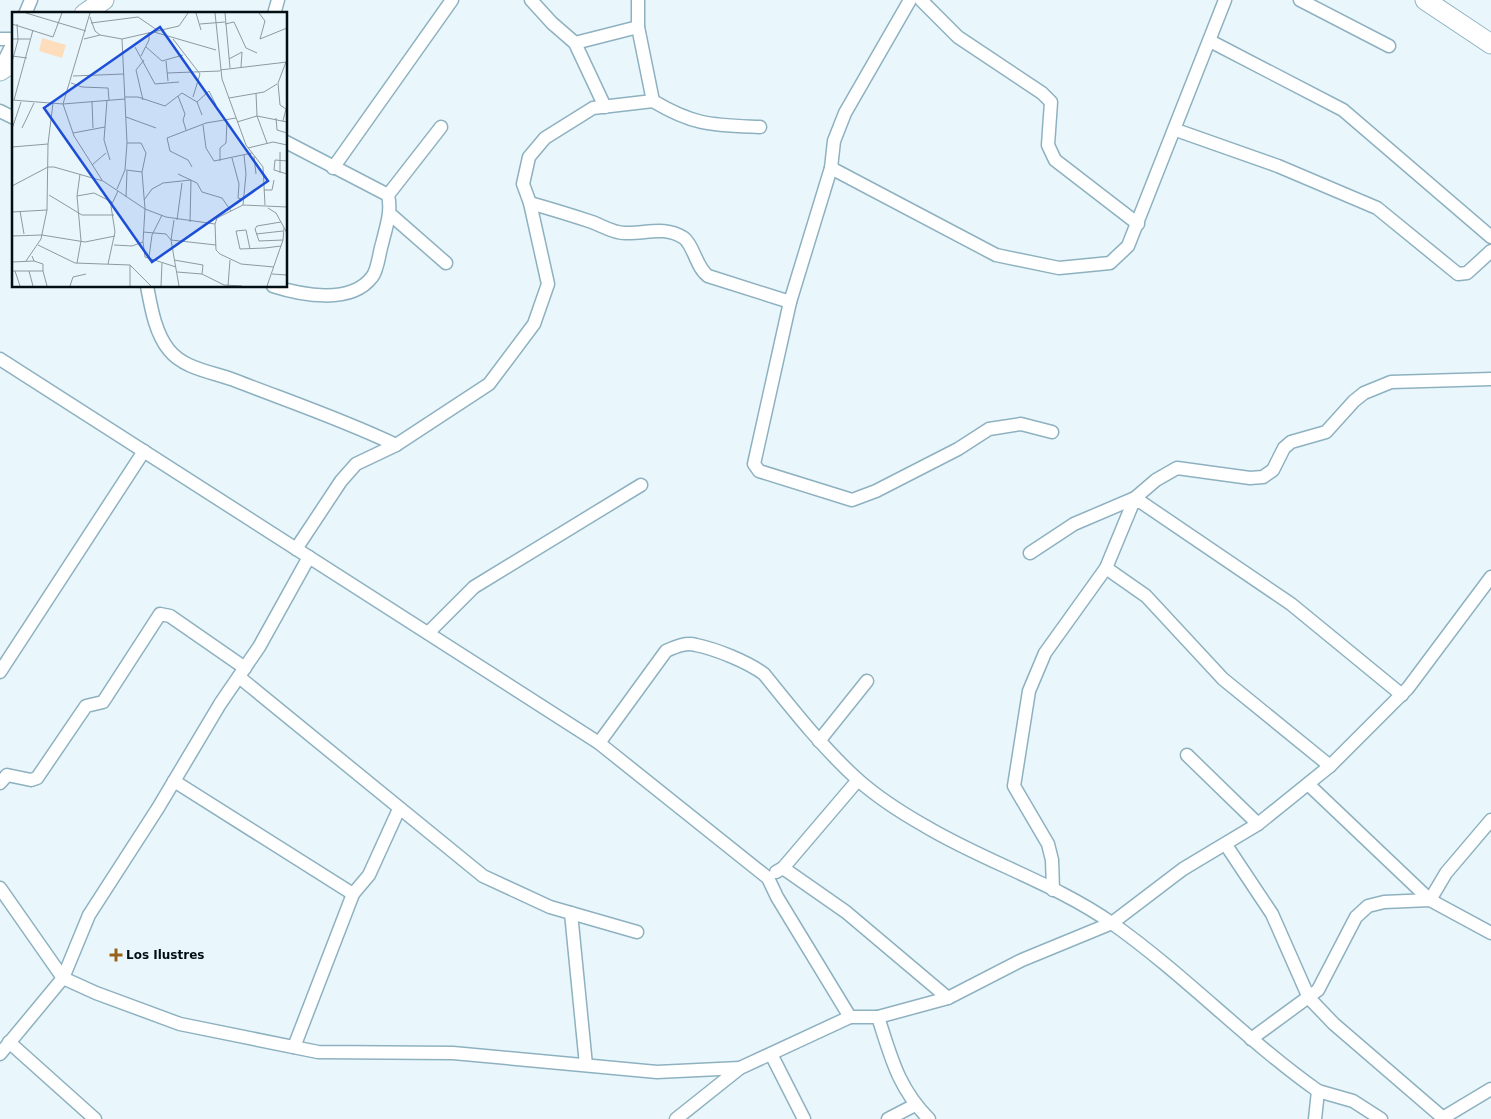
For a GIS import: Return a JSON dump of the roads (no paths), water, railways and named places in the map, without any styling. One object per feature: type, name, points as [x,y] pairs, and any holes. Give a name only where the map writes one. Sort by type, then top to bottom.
[{"type":"street","points":[[26,12],[31,0]]},
{"type":"street","points":[[87,12],[104,0]]},
{"type":"street","points":[[333,168],[452,0]]},
{"type":"street","points":[[532,0],[552,23],[575,44],[605,107]]},
{"type":"street","points":[[638,0],[638,27],[653,101]]},
{"type":"street","points":[[910,0],[844,113],[834,140],[831,168],[790,302],[754,464],[759,471],[852,500],[876,491],[958,449],[989,429],[1020,424],[1052,432]]},
{"type":"street","points":[[921,0],[958,37],[1042,92],[1051,102],[1048,145],[1055,160],[1138,224]]},
{"type":"street","points":[[831,168],[996,255],[1059,268],[1110,263],[1128,246],[1138,224],[1225,0]]},
{"type":"street","points":[[1300,0],[1389,46]]},
{"type":"street","points":[[1425,0],[1491,44]]},
{"type":"street","points":[[575,44],[638,27]]},
{"type":"street","points":[[1210,41],[1343,110],[1491,237]]},
{"type":"street","points":[[0,70],[12,44]]},
{"type":"street","points":[[0,70],[12,63]]},
{"type":"street","points":[[296,549],[341,481],[356,464],[396,445],[489,384],[534,324],[548,284],[530,203],[523,184],[529,158],[545,138],[593,108],[653,101],[677,115],[706,124],[760,126]]},
{"type":"street","points":[[0,110],[12,117]]},
{"type":"street","points":[[280,288],[296,293],[326,296],[351,292],[372,277],[390,214],[388,195],[442,127]]},
{"type":"street","points":[[1176,130],[1278,166],[1376,208],[1458,274],[1467,273],[1491,251]]},
{"type":"street","points":[[288,143],[388,195]]},
{"type":"street","points":[[530,203],[616,232],[627,234],[661,229],[678,235],[686,240],[701,271],[708,276],[790,302]]},
{"type":"street","points":[[390,214],[446,262]]},
{"type":"street","points":[[147,288],[152,316],[169,351],[192,367],[222,375],[368,431],[396,445]]},
{"type":"street","points":[[0,359],[600,743],[768,878],[777,897],[850,1017]]},
{"type":"street","points":[[1030,553],[1074,524],[1135,498],[1156,480],[1177,468],[1250,478],[1263,477],[1273,470],[1284,448],[1291,442],[1299,438],[1313,438],[1326,432],[1354,400],[1364,393],[1391,382],[1491,379]]},
{"type":"street","points":[[0,672],[144,452]]},
{"type":"street","points":[[428,633],[474,587],[641,485]]},
{"type":"street","points":[[1053,890],[1052,860],[1048,844],[1014,786],[1014,776],[1029,691],[1045,653],[1106,568],[1135,498]]},
{"type":"street","points":[[1135,498],[1291,604],[1402,695]]},
{"type":"street","points":[[0,1054],[63,978],[89,915],[259,647],[309,557]]},
{"type":"street","points":[[1106,568],[1146,596],[1223,679],[1330,766]]},
{"type":"street","points":[[676,1119],[740,1068],[850,1017],[878,1017],[948,998],[1022,960],[1112,923],[1183,869],[1226,845],[1258,824],[1330,766],[1402,695],[1454,630],[1491,577]]},
{"type":"street","points":[[0,783],[7,775],[31,780],[37,778],[86,706],[103,702],[160,614],[170,616],[242,672],[399,809],[483,876],[550,907],[637,932]]},
{"type":"street","points":[[600,743],[666,650],[680,645],[695,644],[754,666],[764,674],[819,741],[858,780],[925,826],[1053,890],[1112,923],[1217,1008],[1251,1039],[1318,1091],[1352,1101],[1381,1119]]},
{"type":"street","points":[[819,741],[867,681]]},
{"type":"street","points":[[1187,755],[1258,824]]},
{"type":"street","points":[[768,878],[783,868],[858,780]]},
{"type":"street","points":[[174,781],[353,894]]},
{"type":"street","points":[[1308,784],[1430,900],[1491,933]]},
{"type":"street","points":[[294,1048],[353,894],[369,875],[399,809]]},
{"type":"street","points":[[1430,900],[1446,873],[1491,820]]},
{"type":"street","points":[[1226,845],[1272,914],[1309,998],[1334,1024],[1442,1118],[1491,1089]]},
{"type":"street","points":[[783,868],[846,912],[948,998]]},
{"type":"street","points":[[0,888],[63,978],[96,994],[180,1024],[318,1052],[453,1053],[657,1072],[740,1068]]},
{"type":"street","points":[[1251,1039],[1318,990],[1356,917],[1368,906],[1384,902],[1430,900]]},
{"type":"street","points":[[571,913],[586,1065]]},
{"type":"street","points":[[878,1017],[900,1082],[914,1105],[929,1119]]},
{"type":"street","points":[[10,1042],[95,1119]]},
{"type":"street","points":[[771,1054],[804,1119]]},
{"type":"street","points":[[1315,1119],[1318,1091]]},
{"type":"street","points":[[888,1119],[914,1105]]},
{"type":"place","name":"Los Ilustres","points":[[116,955]]}]
